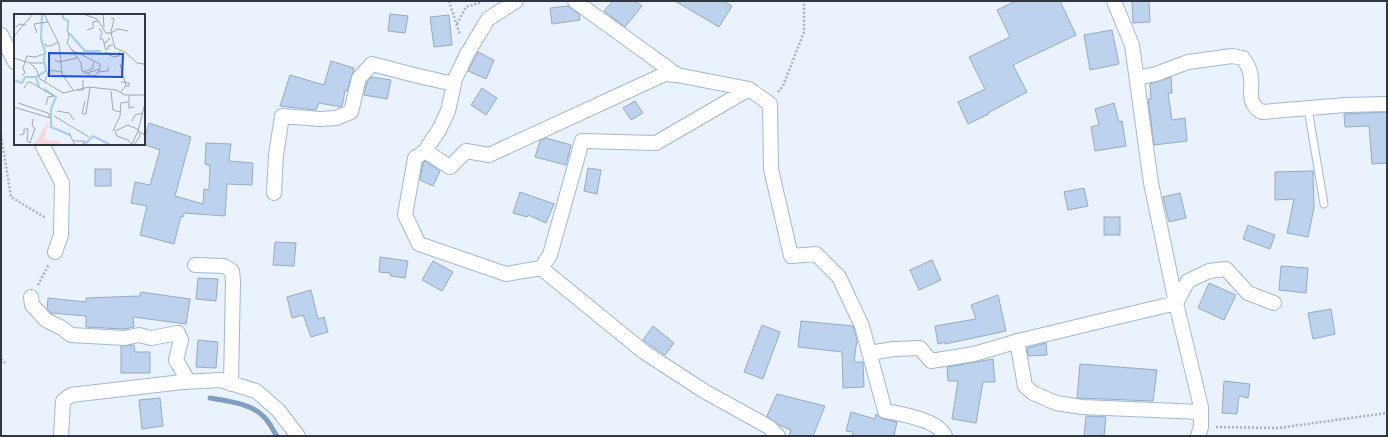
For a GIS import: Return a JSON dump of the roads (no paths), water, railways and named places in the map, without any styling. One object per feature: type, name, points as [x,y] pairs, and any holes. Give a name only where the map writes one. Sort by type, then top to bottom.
[{"type":"street","points":[[516,1],[488,19],[467,54],[454,84],[448,112],[439,130],[425,151],[415,158],[405,215],[419,244],[506,274],[540,268],[550,255],[582,141],[656,143],[749,89]]},
{"type":"street","points":[[575,1],[677,75]]},
{"type":"street","points":[[1114,1],[1132,45],[1151,183],[1176,303],[1201,407],[1201,427],[1198,436]]},
{"type":"street","points":[[1,35],[14,60]]},
{"type":"street","points":[[1137,78],[1156,74],[1188,62],[1232,56],[1243,58],[1250,70],[1251,101],[1255,108],[1262,112],[1346,105],[1387,104]]},
{"type":"street","points":[[274,193],[276,154],[282,116],[320,120],[336,118],[351,112],[359,78],[372,64],[454,84]]},
{"type":"street","points":[[425,151],[450,166],[466,151],[489,155],[665,74],[749,89],[770,104],[771,169],[791,256],[816,254],[839,277],[862,326],[885,411],[915,416],[943,430],[946,436]]},
{"type":"street","points":[[43,145],[62,183],[61,235],[55,252]]},
{"type":"street","points":[[195,265],[224,266],[232,271],[231,384]]},
{"type":"street","points":[[540,268],[644,352],[704,391],[769,427],[778,436]]},
{"type":"street","points":[[869,354],[894,349],[920,348],[931,361],[974,354],[1017,341],[1176,303],[1188,281],[1209,271],[1226,269],[1248,293],[1274,303]]},
{"type":"street","points":[[31,297],[32,305],[46,320],[62,328],[71,335],[126,338],[139,335],[151,338],[178,333],[181,340],[176,360],[189,382]]},
{"type":"street","points":[[1017,341],[1025,386],[1033,393],[1056,402],[1082,407],[1201,412]]},
{"type":"street","points":[[61,436],[63,401],[71,395],[221,380],[256,391],[278,410],[298,436]]},
{"type":"lane","points":[[1308,109],[1324,204]]},
{"type":"waterway","points":[[210,398],[238,403],[252,408],[265,418],[277,436]]}]
